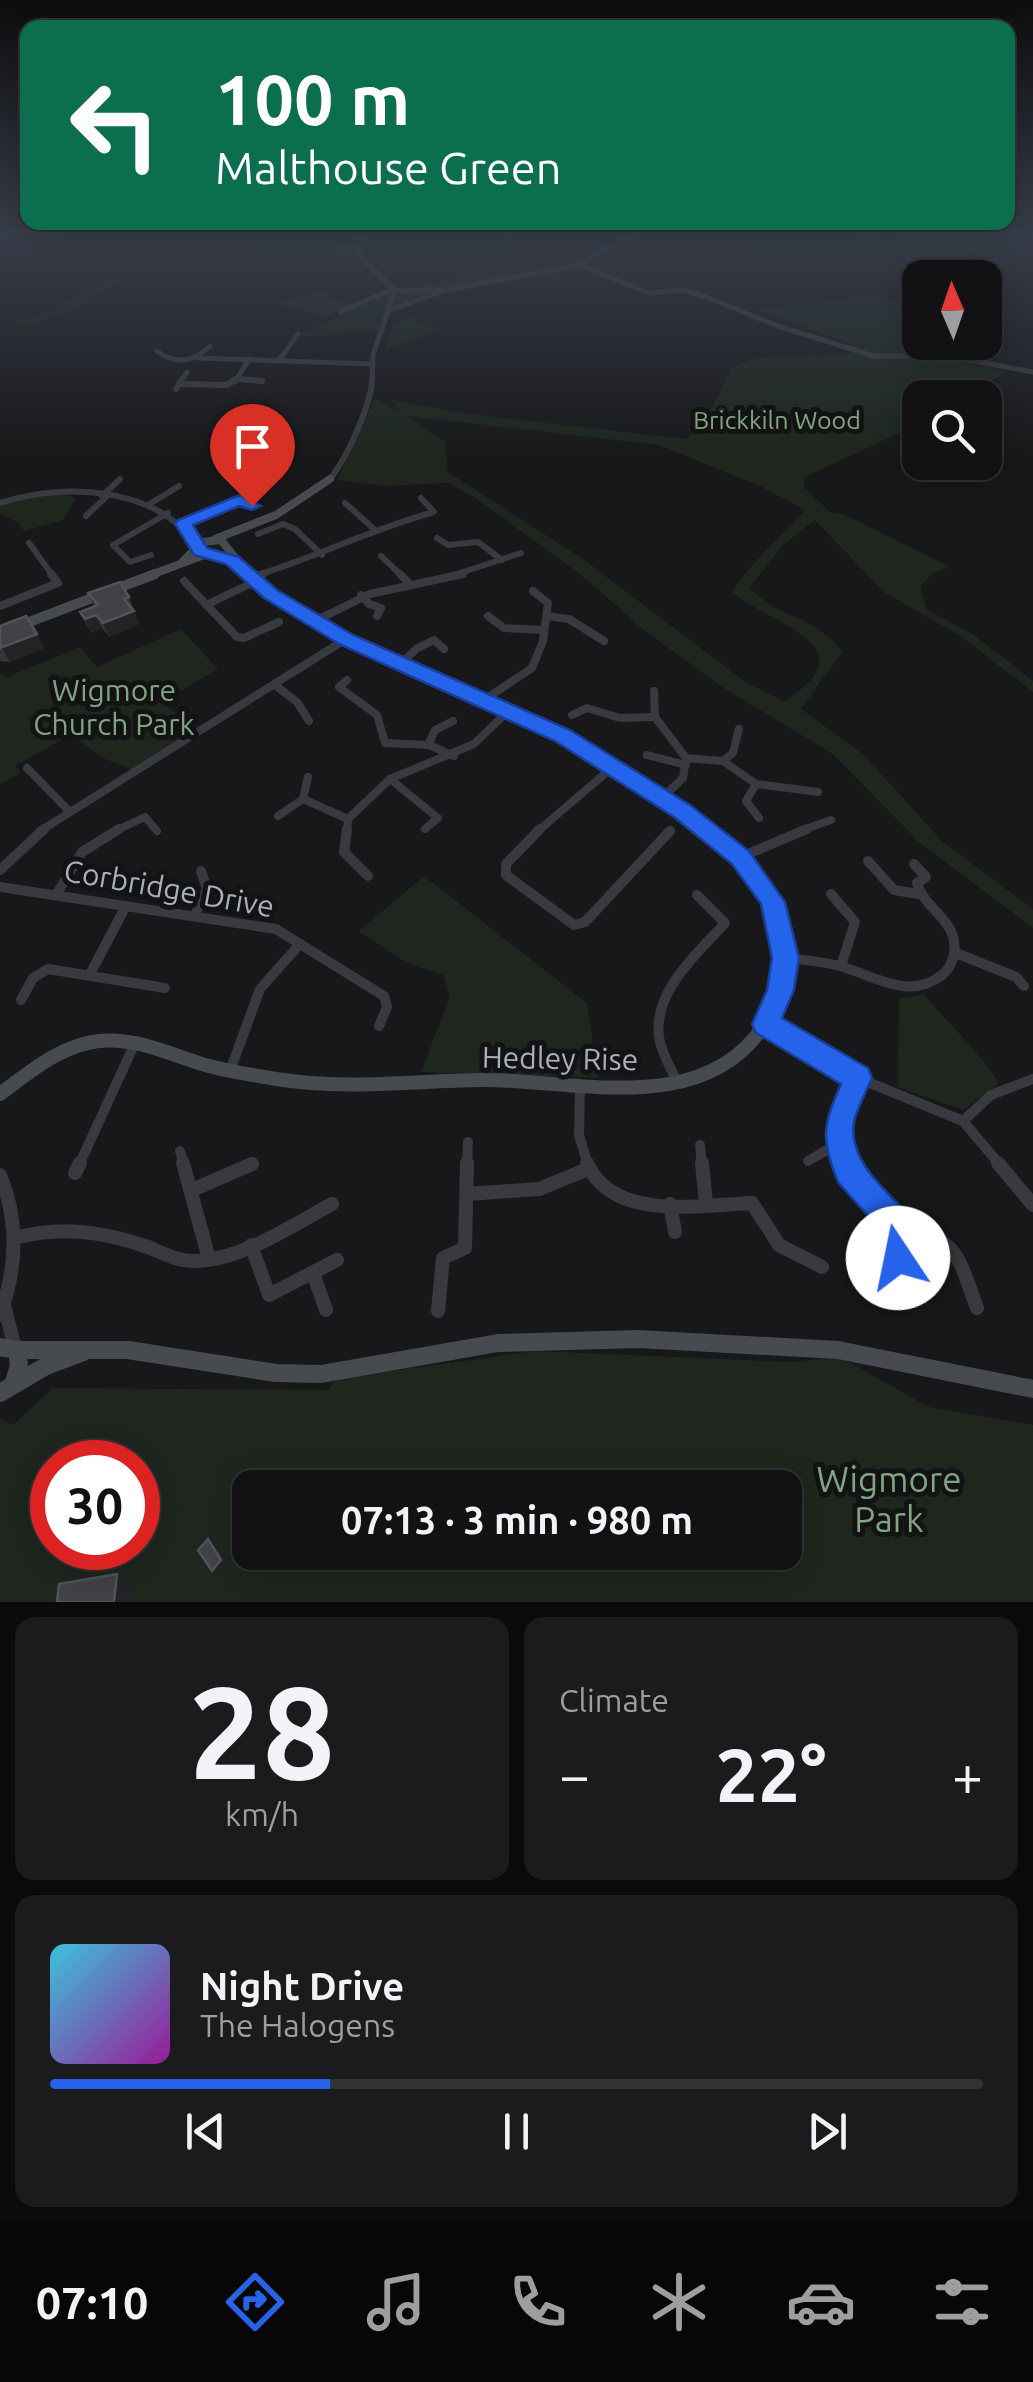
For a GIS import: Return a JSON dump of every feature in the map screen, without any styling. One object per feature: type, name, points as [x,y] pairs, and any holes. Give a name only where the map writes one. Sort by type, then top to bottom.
[{"type":"street","points":[[340,312],[348,307]]},
{"type":"street","points":[[0,633],[184,561],[303,500],[330,479],[347,458],[354,428],[372,397],[373,364],[391,307]]},
{"type":"street","points":[[391,310],[400,307]]},
{"type":"street","points":[[732,307],[778,326],[874,356],[946,356],[1033,372]]},
{"type":"street","points":[[279,360],[298,334]]},
{"type":"street","points":[[197,358],[210,346]]},
{"type":"street","points":[[157,351],[178,360],[373,364]]},
{"type":"street","points":[[187,372],[178,387],[227,385],[249,359]]},
{"type":"street","points":[[235,379],[262,381]]},
{"type":"street","points":[[86,516],[120,479]]},
{"type":"street","points":[[148,504],[179,486]]},
{"type":"street","points":[[0,503],[36,492],[148,504],[184,524],[204,550]]},
{"type":"street","points":[[206,605],[252,580],[322,554],[374,529],[434,512],[420,498]]},
{"type":"street","points":[[184,524],[240,500],[252,506]]},
{"type":"street","points":[[345,502],[374,529]]},
{"type":"street","points":[[152,555],[130,562],[113,545],[168,512]]},
{"type":"street","points":[[258,534],[284,524],[322,554]]},
{"type":"street","points":[[192,533],[219,542]]},
{"type":"street","points":[[437,538],[448,545],[469,534],[502,560]]},
{"type":"street","points":[[29,542],[64,592]]},
{"type":"street","name":"Hedley Rise","points":[[0,1094],[54,1055],[96,1041],[136,1041],[204,1066],[360,1088],[486,1080],[629,1090],[678,1082],[709,1071],[745,1047],[766,1024],[780,990],[786,958],[773,902],[741,858],[662,798],[562,735],[346,639],[316,621],[252,580],[219,542]]},
{"type":"street","name":"Hedley Rise","points":[[204,550],[232,561]]},
{"type":"street","points":[[316,621],[361,595],[408,582],[464,574],[521,553]]},
{"type":"street","points":[[382,556],[408,582]]},
{"type":"street","points":[[184,581],[236,637],[244,638],[279,622]]},
{"type":"street","points":[[0,606],[58,584]]},
{"type":"street","points":[[484,700],[527,674],[536,662],[548,604],[534,592]]},
{"type":"street","points":[[361,595],[379,612],[393,606]]},
{"type":"street","points":[[488,616],[504,628],[543,630]]},
{"type":"street","points":[[547,616],[570,619],[604,641]]},
{"type":"street","points":[[0,870],[40,831],[346,639]]},
{"type":"street","points":[[402,663],[416,648],[434,640],[444,650]]},
{"type":"street","points":[[347,680],[339,687],[377,715],[384,743],[440,745],[454,756]]},
{"type":"street","points":[[275,684],[298,702],[309,721]]},
{"type":"street","points":[[654,692],[655,717],[686,762],[683,778],[662,798]]},
{"type":"street","points":[[572,714],[586,708],[609,717],[655,717]]},
{"type":"street","points":[[368,876],[344,852],[348,819],[390,779],[454,756],[474,744],[508,711]]},
{"type":"street","points":[[429,743],[436,730],[453,722]]},
{"type":"street","points":[[723,761],[733,753],[740,729]]},
{"type":"street","points":[[647,755],[686,762],[723,761],[756,784],[818,792]]},
{"type":"street","points":[[614,766],[539,830],[506,864],[506,874],[574,925],[586,922],[670,830]]},
{"type":"street","points":[[28,768],[70,812]]},
{"type":"street","points":[[278,816],[303,799],[308,777]]},
{"type":"street","points":[[390,779],[438,818],[425,829]]},
{"type":"street","points":[[756,784],[746,801],[759,818]]},
{"type":"street","points":[[303,799],[348,819]]},
{"type":"street","points":[[56,894],[82,852],[135,819],[145,818],[157,831]]},
{"type":"street","points":[[741,858],[764,844],[832,820]]},
{"type":"street","points":[[786,958],[842,966],[905,989],[921,987],[945,974],[956,953],[953,933],[918,894],[894,890],[868,862]]},
{"type":"street","points":[[914,864],[926,877],[917,883],[918,894]]},
{"type":"street","points":[[195,915],[207,889],[201,871]]},
{"type":"street","name":"Corbridge Drive","points":[[0,888],[276,929],[300,944],[260,990],[230,1071]]},
{"type":"street","points":[[831,894],[855,922],[842,966]]},
{"type":"street","points":[[678,1082],[660,1038],[662,1003],[679,976],[725,923],[697,896]]},
{"type":"street","points":[[90,974],[126,906]]},
{"type":"street","points":[[300,944],[384,996],[387,1007],[378,1026]]},
{"type":"street","points":[[956,953],[1016,977],[1024,986]]},
{"type":"street","points":[[20,1000],[33,978],[48,969],[165,988]]},
{"type":"street","points":[[766,1024],[858,1078],[963,1120],[1033,1204]]},
{"type":"street","points":[[75,1173],[136,1041]]},
{"type":"street","points":[[858,1078],[840,1122],[839,1143],[849,1171],[903,1231],[931,1231],[949,1242],[978,1308]]},
{"type":"street","points":[[963,1120],[991,1095],[1033,1079]]},
{"type":"street","points":[[580,1087],[580,1141],[588,1168],[618,1198],[645,1206],[752,1203],[762,1226],[792,1258],[822,1267]]},
{"type":"street","points":[[438,1312],[443,1258],[465,1248],[468,1142]]},
{"type":"street","points":[[808,1161],[839,1143]]},
{"type":"street","points":[[700,1145],[706,1203]]},
{"type":"street","points":[[180,1151],[209,1259]]},
{"type":"street","points":[[192,1190],[252,1164]]},
{"type":"street","points":[[467,1194],[539,1188],[588,1168]]},
{"type":"street","points":[[2,1184],[13,1210],[14,1238],[2,1310],[11,1348],[20,1366],[7,1387]]},
{"type":"street","points":[[14,1238],[61,1226],[147,1246],[181,1260],[209,1259],[251,1245],[332,1204]]},
{"type":"street","points":[[670,1204],[674,1232]]},
{"type":"street","points":[[903,1231],[896,1247],[906,1275]]},
{"type":"street","points":[[251,1245],[269,1295],[337,1260]]},
{"type":"street","points":[[312,1273],[326,1310]]},
{"type":"street","points":[[11,1348],[166,1355],[276,1373],[320,1374],[498,1343],[553,1338],[638,1339],[838,1350],[1033,1389]]},
{"type":"street","points":[[7,1387],[92,1349]]},
{"type":"shaded area","points":[[290,307],[346,307],[326,317]]},
{"type":"green space","points":[[78,307],[16,327],[17,322]]},
{"type":"green space","points":[[356,307],[401,307],[387,312],[380,331],[359,329],[319,336],[298,335]]},
{"type":"green space","name":"Brickkiln Wood","points":[[902,307],[902,360],[947,360],[1009,371],[991,380],[902,380],[902,431],[805,477],[804,487],[830,512],[843,514],[950,567],[933,573],[920,586],[926,609],[974,635],[1033,681],[1033,692],[962,637],[884,592],[815,520],[783,545],[750,587],[771,605],[820,630],[842,652],[801,709],[863,754],[942,841],[1033,909],[1033,928],[920,843],[833,754],[725,689],[645,631],[580,574],[474,497],[448,483],[384,486],[337,480],[375,399],[399,411],[392,400],[460,413],[686,439],[712,406],[730,368],[756,358],[849,353],[855,346],[757,310]],"holes":[[[407,416],[659,445],[762,487],[805,510],[732,592],[788,626],[817,650],[819,665],[809,682],[784,701],[747,683],[583,559],[448,472],[445,442]]]},
{"type":"green space","points":[[413,315],[419,325],[440,329],[385,350],[393,325]]},
{"type":"green space","points":[[61,494],[76,498],[63,520],[24,531],[18,522],[0,514],[0,504],[5,502]]},
{"type":"green space","name":"Wigmore Church Park","points":[[181,629],[218,669],[161,702],[196,728],[132,769],[105,759],[70,735],[15,766],[21,773],[0,784],[0,673],[7,677],[80,647],[97,667]]},
{"type":"green space","points":[[424,876],[587,1003],[598,1078],[421,1072],[450,996],[443,975],[407,963],[359,931]]},
{"type":"green space","points":[[924,994],[999,1083],[963,1110],[898,1087],[899,999]]},
{"type":"green space","name":"Wigmore Park","points":[[535,1351],[791,1362],[840,1357],[929,1407],[1033,1425],[1033,1602],[0,1602],[0,1419],[13,1425],[53,1388],[329,1390],[335,1379]]},
{"type":"building","points":[[120,582],[129,597],[124,599],[134,611],[103,623],[96,615],[85,619],[80,612],[98,605],[88,593]]},
{"type":"building","points":[[26,616],[37,634],[0,648],[0,626]]},
{"type":"building","points":[[208,1539],[221,1560],[212,1571],[198,1550]]},
{"type":"building","points":[[117,1574],[114,1602],[57,1602],[59,1584]]},
{"type":"route","points":[[252,506],[240,500],[184,524],[200,552],[232,561],[271,594],[346,639],[562,735],[614,766],[682,811],[741,858],[757,876],[773,902],[786,958],[780,990],[766,1024],[858,1078],[840,1122],[839,1143],[849,1171],[903,1231],[896,1247],[898,1258]]}]
